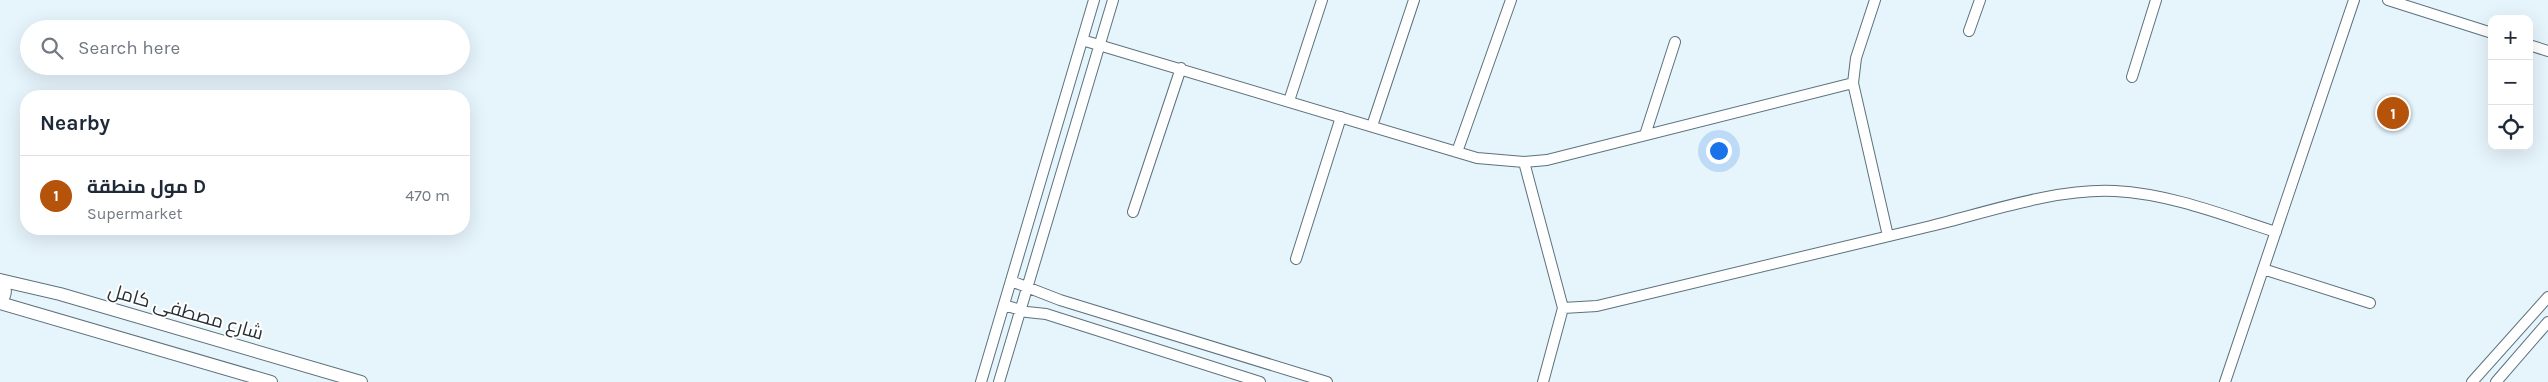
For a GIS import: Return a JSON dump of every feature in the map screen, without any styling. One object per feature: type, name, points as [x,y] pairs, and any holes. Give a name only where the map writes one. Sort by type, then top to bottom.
[{"type":"street","points":[[982,382],[1094,0]]},
{"type":"street","points":[[999,382],[1113,0]]},
{"type":"street","points":[[1289,101],[1322,0]]},
{"type":"street","points":[[1372,126],[1414,0]]},
{"type":"street","points":[[1457,152],[1511,0]]},
{"type":"street","points":[[1875,0],[1856,58],[1853,83],[1888,236]]},
{"type":"street","points":[[1970,30],[1980,0]]},
{"type":"street","points":[[2132,77],[2156,0]]},
{"type":"street","points":[[2225,382],[2354,0]]},
{"type":"street","points":[[2388,0],[2488,32]]},
{"type":"street","points":[[1082,40],[1181,68],[1477,158],[1524,162],[1547,160],[1853,83]]},
{"type":"street","points":[[1644,135],[1674,42]]},
{"type":"street","points":[[2533,46],[2548,51]]},
{"type":"street","points":[[1133,212],[1181,68]]},
{"type":"street","points":[[1296,259],[1341,117]]},
{"type":"street","points":[[1524,162],[1563,308],[1543,382]]},
{"type":"street","points":[[1563,308],[1597,306],[2053,197],[2083,192],[2114,191],[2174,200],[2276,232]]},
{"type":"street","points":[[2263,268],[2370,302]]},
{"type":"street","points":[[0,280],[5,289],[5,294],[0,302],[270,382]]},
{"type":"street","name":"شارع مصطفى كامل","points":[[0,280],[60,294],[362,382]]},
{"type":"street","points":[[1011,280],[1060,300],[1327,382]]},
{"type":"street","points":[[2472,382],[2548,297]]},
{"type":"street","points":[[1004,305],[1020,310],[1046,314],[1260,382]]},
{"type":"street","points":[[2496,382],[2548,322]]},
{"type":"place","name":"مول منطقة D","points":[[2393,113]]}]
